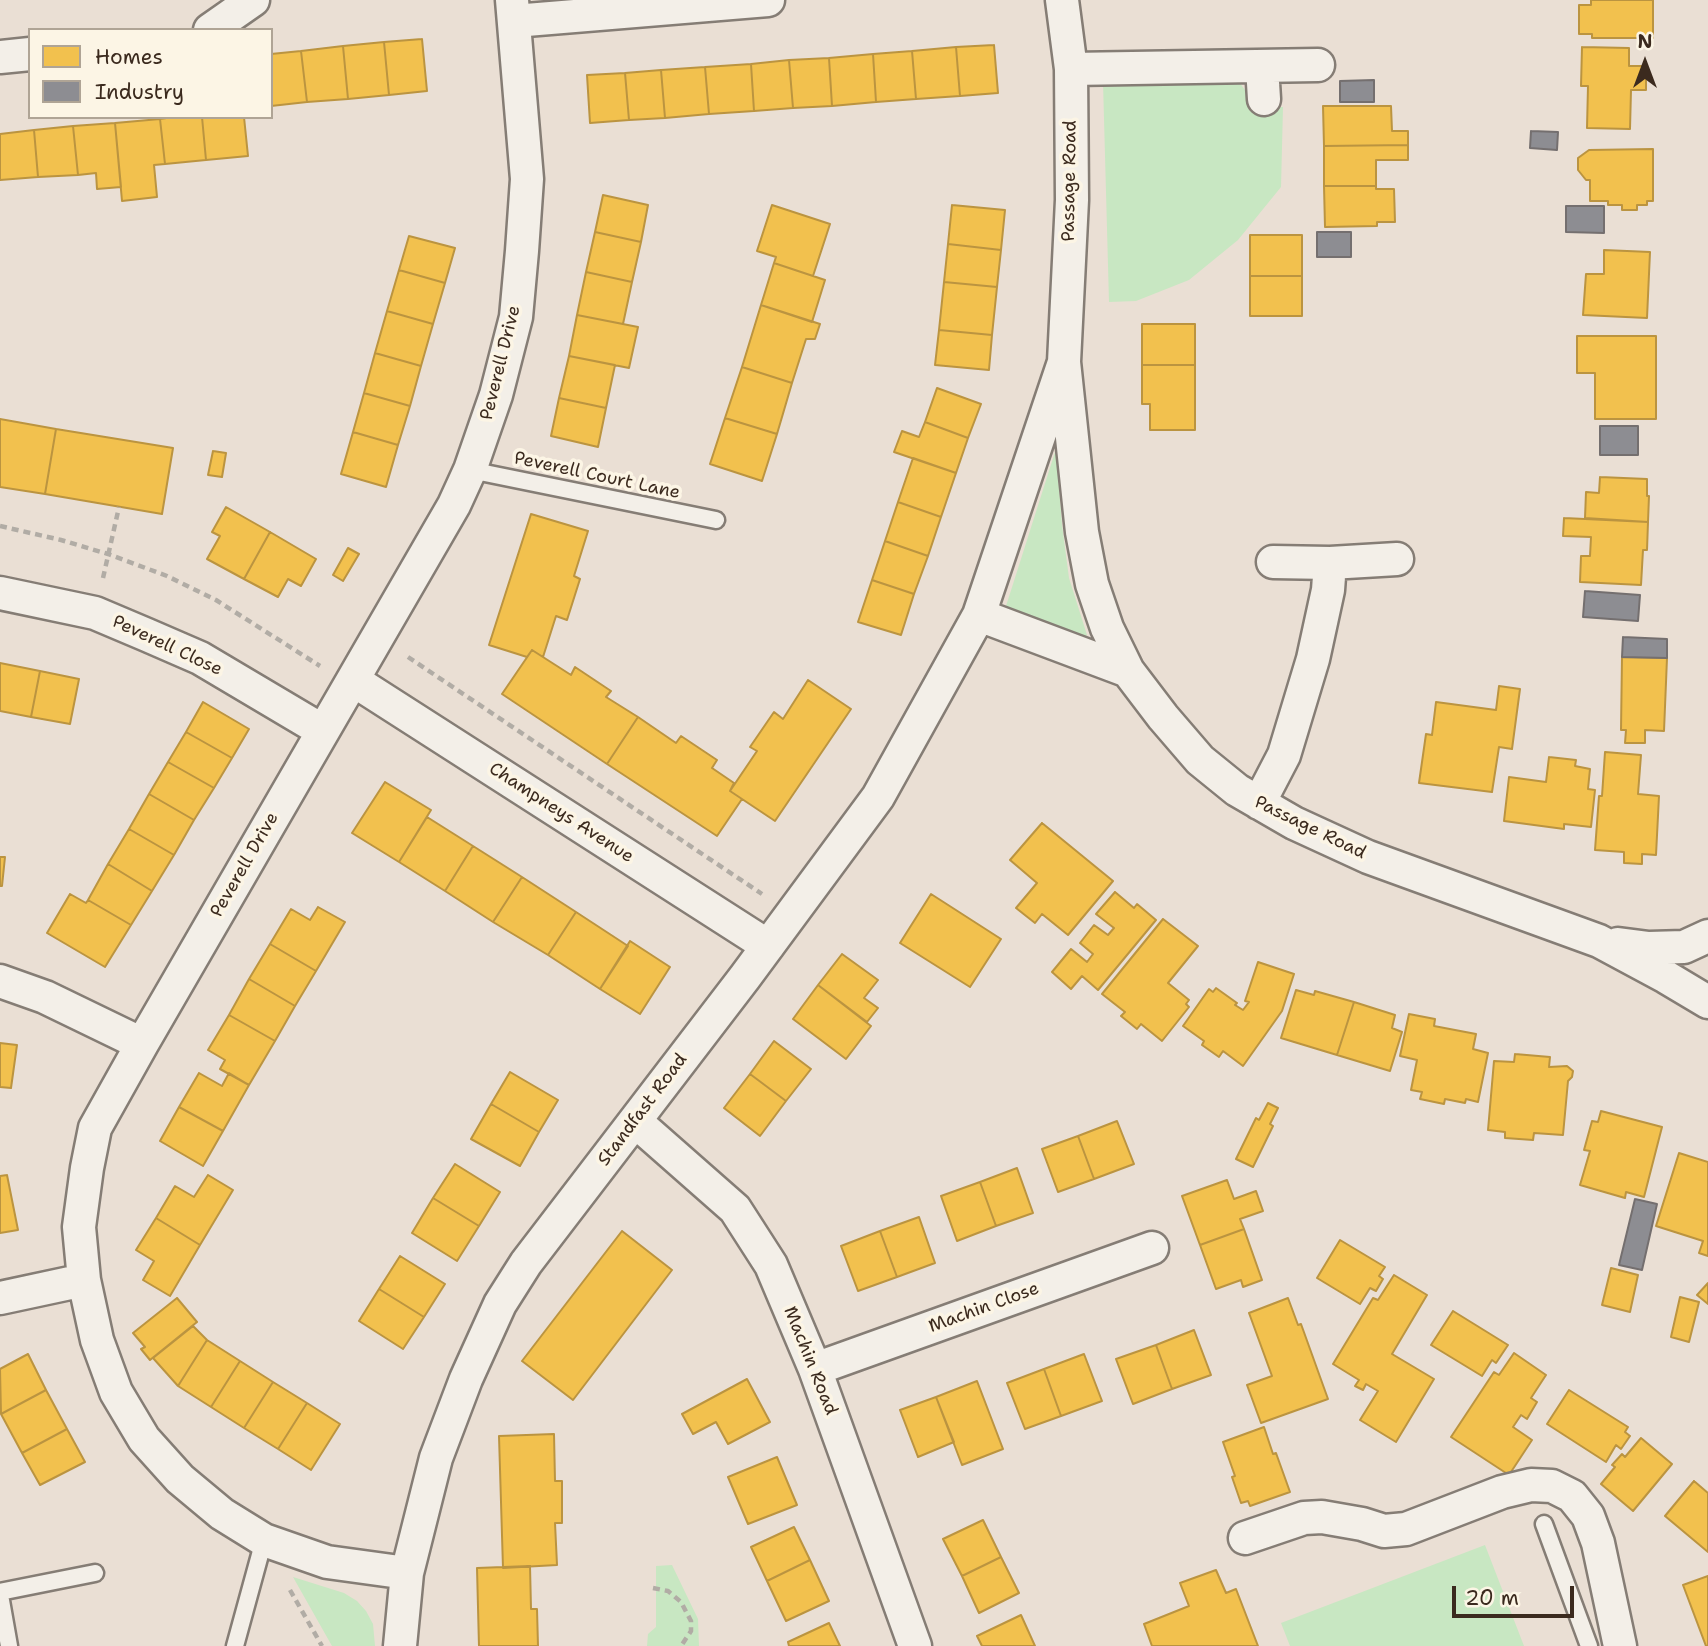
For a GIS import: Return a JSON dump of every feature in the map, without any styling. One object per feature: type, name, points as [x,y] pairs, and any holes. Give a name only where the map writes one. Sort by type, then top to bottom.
[{"type":"street","points":[[213,28],[253,0]]},
{"type":"street","points":[[513,11],[768,0]]},
{"type":"street","name":"Passage Road","points":[[1062,0],[1071,69],[1072,200],[1064,362],[1082,532],[1092,584],[1107,628],[1128,671],[1200,760],[1237,790],[1294,823],[1368,857],[1599,942],[1708,1002]]},
{"type":"street","name":"Peverell Drive","points":[[407,1573],[327,1562],[264,1540],[222,1514],[180,1479],[144,1439],[116,1392],[97,1340],[84,1280],[79,1227],[86,1168],[95,1128],[454,505],[470,470],[496,395],[516,317],[527,179],[513,11]]},
{"type":"street","points":[[0,57],[28,54]]},
{"type":"street","points":[[1071,69],[1318,65]]},
{"type":"street","points":[[1262,66],[1264,99]]},
{"type":"street","name":"Passage Road","points":[[979,615],[1064,362]]},
{"type":"street","points":[[1273,562],[1330,563],[1397,559]]},
{"type":"street","points":[[1259,803],[1284,755],[1310,671],[1328,590],[1330,563]]},
{"type":"street","name":"Peverell Close","points":[[0,593],[95,613],[200,659],[323,731]]},
{"type":"street","points":[[979,615],[1128,671]]},
{"type":"street","name":"Standfast Road","points":[[400,1646],[407,1573],[436,1458],[466,1379],[500,1304],[526,1263],[878,797],[979,615]]},
{"type":"street","name":"Champneys Avenue","points":[[352,682],[768,946]]},
{"type":"street","name":"Passage Road","points":[[1599,942],[1649,948],[1684,947],[1708,936]]},
{"type":"street","points":[[0,981],[45,998],[142,1044]]},
{"type":"street","name":"Machin Road","points":[[635,1121],[735,1209],[771,1265],[815,1369],[915,1646]]},
{"type":"street","name":"Machin Close","points":[[815,1369],[1152,1248]]},
{"type":"street","points":[[0,1298],[84,1280]]},
{"type":"street","points":[[1245,1538],[1323,1509],[1384,1531],[1406,1529],[1434,1512],[1531,1485],[1552,1486],[1572,1496],[1588,1516],[1613,1579],[1620,1646]]},
{"type":"lane","name":"Peverell Court Lane","points":[[470,470],[716,520]]},
{"type":"lane","points":[[1544,1524],[1589,1646]]},
{"type":"lane","points":[[235,1646],[264,1540]]},
{"type":"lane","points":[[9,1646],[0,1593],[95,1573]]},
{"type":"path","points":[[95,613],[118,507]]},
{"type":"path","points":[[0,526],[108,554],[167,576],[216,600],[352,682]]},
{"type":"path","points":[[378,637],[792,914]]},
{"type":"path","points":[[256,1570],[282,1576],[322,1646]]},
{"type":"path","points":[[653,1588],[668,1591],[681,1602],[691,1621],[691,1631],[681,1646]]},
{"type":"green space","points":[[1236,78],[1248,94],[1250,106],[1283,107],[1281,187],[1238,240],[1189,280],[1136,301],[1109,302],[1103,82]]},
{"type":"green space","points":[[1056,449],[1069,578],[1087,635],[1082,640],[1006,606]]},
{"type":"green space","points":[[1485,1545],[1524,1646],[1290,1646],[1281,1623]]},
{"type":"green space","points":[[672,1565],[698,1619],[699,1646],[647,1646],[648,1634],[656,1627],[656,1566]]},
{"type":"green space","points":[[293,1577],[344,1593],[357,1601],[373,1624],[375,1646],[332,1646]]},
{"type":"building: Homes","points":[[1591,0],[1653,0],[1653,38],[1592,38],[1592,34],[1579,34],[1579,5],[1591,5]]},
{"type":"building: Homes","points":[[422,39],[427,91],[389,95],[384,42]]},
{"type":"building: Homes","points":[[384,42],[389,95],[348,99],[343,46]]},
{"type":"building: Homes","points":[[994,45],[998,93],[960,96],[956,47]]},
{"type":"building: Homes","points":[[343,46],[348,99],[307,102],[301,51]]},
{"type":"building: Homes","points":[[956,47],[960,96],[916,99],[912,51]]},
{"type":"building: Homes","points":[[1582,47],[1629,48],[1629,66],[1646,66],[1646,90],[1631,90],[1630,129],[1587,128],[1588,86],[1581,86]]},
{"type":"building: Homes","points":[[301,51],[307,102],[273,106],[273,54]]},
{"type":"building: Homes","points":[[912,51],[916,99],[876,102],[873,54]]},
{"type":"building: Homes","points":[[873,54],[876,102],[832,106],[829,58]]},
{"type":"building: Homes","points":[[829,58],[832,106],[793,108],[789,60]]},
{"type":"building: Homes","points":[[789,60],[793,108],[754,111],[751,64]]},
{"type":"building: Homes","points":[[751,64],[754,111],[709,114],[705,67]]},
{"type":"building: Homes","points":[[705,67],[709,114],[665,118],[661,70]]},
{"type":"building: Homes","points":[[661,70],[665,118],[629,120],[625,73]]},
{"type":"building: Homes","points":[[625,73],[629,120],[590,123],[587,75]]},
{"type":"building: Homes","points":[[1323,106],[1391,106],[1392,131],[1408,131],[1408,145],[1324,146]]},
{"type":"building: Homes","points":[[160,119],[202,119],[206,160],[165,164]]},
{"type":"building: Homes","points":[[160,119],[165,164],[154,165],[157,197],[122,201],[115,123]]},
{"type":"building: Homes","points":[[202,119],[244,119],[248,156],[206,160]]},
{"type":"building: Homes","points":[[115,123],[121,187],[97,189],[96,173],[78,175],[73,126]]},
{"type":"building: Homes","points":[[73,126],[78,175],[38,177],[34,130]]},
{"type":"building: Homes","points":[[34,130],[38,177],[0,180],[0,134]]},
{"type":"building: Homes","points":[[1408,145],[1408,160],[1376,160],[1376,186],[1324,186],[1324,146]]},
{"type":"building: Homes","points":[[1653,149],[1653,201],[1647,201],[1647,205],[1637,205],[1637,210],[1622,210],[1622,205],[1608,205],[1608,201],[1590,201],[1590,180],[1586,180],[1578,170],[1578,158],[1589,150]]},
{"type":"building: Homes","points":[[1324,186],[1376,186],[1376,189],[1394,189],[1395,222],[1377,222],[1377,226],[1325,227]]},
{"type":"building: Homes","points":[[603,195],[648,205],[641,242],[595,232]]},
{"type":"building: Homes","points":[[772,205],[830,224],[813,276],[774,263],[776,257],[757,251]]},
{"type":"building: Homes","points":[[952,205],[1005,210],[1001,250],[948,244]]},
{"type":"building: Homes","points":[[595,232],[641,242],[632,282],[586,272]]},
{"type":"building: Homes","points":[[1250,235],[1302,235],[1302,276],[1250,276]]},
{"type":"building: Homes","points":[[409,236],[455,248],[445,283],[399,270]]},
{"type":"building: Homes","points":[[948,244],[1001,250],[997,287],[944,282]]},
{"type":"building: Homes","points":[[1604,250],[1650,252],[1647,318],[1583,315],[1586,274],[1604,274]]},
{"type":"building: Homes","points":[[774,263],[825,280],[812,322],[761,305]]},
{"type":"building: Homes","points":[[399,270],[445,283],[433,324],[387,311]]},
{"type":"building: Homes","points":[[586,272],[632,282],[623,324],[577,315]]},
{"type":"building: Homes","points":[[1250,276],[1302,276],[1302,316],[1250,316]]},
{"type":"building: Homes","points":[[944,282],[997,287],[992,335],[939,330]]},
{"type":"building: Homes","points":[[761,305],[820,324],[815,339],[806,339],[792,383],[742,367]]},
{"type":"building: Homes","points":[[387,311],[433,324],[421,366],[375,353]]},
{"type":"building: Homes","points":[[577,315],[638,327],[629,368],[569,356]]},
{"type":"building: Homes","points":[[1142,324],[1195,324],[1195,365],[1142,365]]},
{"type":"building: Homes","points":[[939,330],[992,335],[989,370],[935,365]]},
{"type":"building: Homes","points":[[1577,336],[1656,336],[1656,419],[1595,419],[1595,373],[1577,373]]},
{"type":"building: Homes","points":[[375,353],[421,366],[410,406],[364,393]]},
{"type":"building: Homes","points":[[569,356],[615,365],[606,408],[559,398]]},
{"type":"building: Homes","points":[[1142,365],[1195,365],[1195,430],[1150,430],[1150,404],[1142,404]]},
{"type":"building: Homes","points":[[742,367],[792,383],[777,434],[725,418]]},
{"type":"building: Homes","points":[[937,388],[981,404],[968,438],[925,422]]},
{"type":"building: Homes","points":[[364,393],[410,406],[398,445],[353,432]]},
{"type":"building: Homes","points":[[559,398],[606,408],[598,447],[551,436]]},
{"type":"building: Homes","points":[[725,418],[777,434],[762,481],[710,464]]},
{"type":"building: Homes","points":[[0,419],[56,429],[45,494],[0,487]]},
{"type":"building: Homes","points":[[925,422],[968,438],[956,473],[894,452],[902,431],[919,437]]},
{"type":"building: Homes","points":[[56,429],[173,448],[162,514],[45,494]]},
{"type":"building: Homes","points":[[353,432],[398,445],[386,487],[341,474]]},
{"type":"building: Homes","points":[[213,451],[226,453],[222,477],[208,475]]},
{"type":"building: Homes","points":[[913,458],[956,473],[941,517],[898,502]]},
{"type":"building: Homes","points":[[1600,477],[1647,479],[1648,522],[1585,518],[1586,492],[1599,493]]},
{"type":"building: Homes","points":[[898,502],[941,517],[928,556],[885,541]]},
{"type":"building: Homes","points":[[226,507],[270,532],[244,579],[207,559],[220,536],[212,532]]},
{"type":"building: Homes","points":[[531,514],[588,531],[574,576],[580,579],[567,620],[556,616],[543,657],[532,650],[527,657],[489,645]]},
{"type":"building: Homes","points":[[1564,518],[1648,522],[1641,585],[1580,582],[1581,556],[1590,556],[1591,537],[1563,536]]},
{"type":"building: Homes","points":[[270,532],[316,559],[301,586],[288,579],[278,597],[244,579]]},
{"type":"building: Homes","points":[[885,541],[928,556],[914,594],[872,580]]},
{"type":"building: Homes","points":[[348,548],[359,554],[343,581],[333,575]]},
{"type":"building: Homes","points":[[872,580],[914,594],[901,635],[858,622]]},
{"type":"building: Homes","points":[[532,650],[571,675],[575,667],[611,691],[606,697],[638,717],[607,764],[502,694]]},
{"type":"building: Homes","points":[[1622,657],[1667,658],[1664,731],[1645,730],[1645,743],[1625,743],[1626,730],[1621,730]]},
{"type":"building: Homes","points":[[0,663],[40,671],[31,717],[0,711]]},
{"type":"building: Homes","points":[[40,671],[79,679],[70,724],[31,717]]},
{"type":"building: Homes","points":[[808,680],[851,709],[775,821],[730,791],[757,751],[750,747],[774,712],[783,719]]},
{"type":"building: Homes","points":[[1499,686],[1520,689],[1512,749],[1499,747],[1492,792],[1419,783],[1426,734],[1432,735],[1436,702],[1496,710]]},
{"type":"building: Homes","points":[[203,702],[249,729],[232,758],[186,732]]},
{"type":"building: Homes","points":[[638,717],[676,743],[681,736],[717,760],[712,768],[734,783],[730,791],[742,799],[717,836],[607,764]]},
{"type":"building: Homes","points":[[186,732],[232,758],[214,788],[168,762]]},
{"type":"building: Homes","points":[[1605,752],[1641,755],[1638,794],[1659,796],[1656,855],[1642,854],[1642,864],[1624,863],[1624,852],[1595,850]]},
{"type":"building: Homes","points":[[1549,757],[1576,760],[1575,766],[1590,769],[1588,789],[1595,790],[1591,827],[1564,824],[1564,829],[1504,821],[1509,777],[1546,782]]},
{"type":"building: Homes","points":[[168,762],[214,788],[194,820],[149,794]]},
{"type":"building: Homes","points":[[385,782],[431,810],[399,862],[352,833]]},
{"type":"building: Homes","points":[[149,794],[194,820],[174,855],[129,829]]},
{"type":"building: Homes","points":[[427,817],[473,846],[445,891],[399,862]]},
{"type":"building: Homes","points":[[1042,823],[1113,881],[1068,935],[1042,914],[1035,923],[1016,908],[1037,883],[1010,860]]},
{"type":"building: Homes","points":[[129,829],[174,855],[152,891],[108,864]]},
{"type":"building: Homes","points":[[473,846],[522,877],[493,922],[445,891]]},
{"type":"building: Homes","points":[[0,857],[5,857],[2,886],[0,886]]},
{"type":"building: Homes","points":[[108,864],[152,891],[131,925],[88,900]]},
{"type":"building: Homes","points":[[522,877],[576,912],[548,955],[493,922]]},
{"type":"building: Homes","points":[[1115,892],[1134,908],[1137,904],[1156,920],[1098,990],[1082,976],[1071,989],[1052,972],[1071,949],[1087,962],[1093,954],[1080,943],[1094,925],[1108,935],[1114,928],[1096,914]]},
{"type":"building: Homes","points":[[70,894],[86,903],[88,900],[131,925],[105,967],[47,933]]},
{"type":"building: Homes","points":[[931,894],[1001,939],[970,987],[900,943]]},
{"type":"building: Homes","points":[[318,907],[345,922],[316,971],[270,944],[291,909],[310,920]]},
{"type":"building: Homes","points":[[576,912],[628,946],[600,989],[548,955]]},
{"type":"building: Homes","points":[[1163,919],[1198,946],[1168,983],[1189,1000],[1186,1004],[1189,1007],[1162,1041],[1141,1024],[1137,1029],[1121,1016],[1125,1012],[1102,994]]},
{"type":"building: Homes","points":[[630,941],[670,967],[640,1014],[600,989]]},
{"type":"building: Homes","points":[[270,944],[316,971],[295,1006],[249,979]]},
{"type":"building: Homes","points":[[842,954],[878,980],[864,998],[878,1008],[867,1022],[818,985]]},
{"type":"building: Homes","points":[[1258,962],[1294,974],[1282,1011],[1243,1066],[1223,1051],[1219,1057],[1202,1045],[1204,1041],[1183,1026],[1209,989],[1213,992],[1216,988],[1243,1010],[1249,1002],[1245,1001]]},
{"type":"building: Homes","points":[[249,979],[295,1006],[275,1041],[229,1015]]},
{"type":"building: Homes","points":[[818,985],[871,1026],[846,1059],[793,1019]]},
{"type":"building: Homes","points":[[1296,990],[1314,995],[1315,991],[1354,1002],[1337,1055],[1281,1038]]},
{"type":"building: Homes","points":[[1354,1002],[1395,1015],[1392,1028],[1402,1032],[1390,1071],[1337,1055]]},
{"type":"building: Homes","points":[[1409,1014],[1435,1019],[1434,1026],[1476,1034],[1473,1049],[1488,1053],[1478,1102],[1466,1099],[1465,1103],[1445,1099],[1444,1104],[1420,1099],[1422,1092],[1411,1090],[1417,1060],[1400,1056]]},
{"type":"building: Homes","points":[[229,1015],[275,1041],[249,1085],[220,1069],[225,1060],[208,1050]]},
{"type":"building: Homes","points":[[774,1041],[811,1069],[786,1101],[750,1074]]},
{"type":"building: Homes","points":[[0,1043],[17,1045],[11,1088],[0,1087]]},
{"type":"building: Homes","points":[[1515,1054],[1550,1057],[1549,1067],[1567,1066],[1573,1071],[1568,1081],[1563,1135],[1534,1133],[1533,1140],[1505,1138],[1505,1132],[1488,1130],[1494,1061],[1514,1062]]},
{"type":"building: Homes","points":[[510,1072],[558,1100],[539,1132],[491,1104]]},
{"type":"building: Homes","points":[[199,1073],[222,1086],[229,1073],[249,1085],[223,1131],[179,1107]]},
{"type":"building: Homes","points":[[750,1074],[786,1101],[760,1136],[724,1108]]},
{"type":"building: Homes","points":[[1268,1103],[1278,1108],[1270,1124],[1273,1126],[1253,1167],[1236,1159],[1256,1118],[1259,1120]]},
{"type":"building: Homes","points":[[491,1104],[539,1132],[520,1166],[471,1139]]},
{"type":"building: Homes","points":[[179,1107],[223,1131],[203,1166],[160,1141]]},
{"type":"building: Homes","points":[[1601,1111],[1662,1127],[1644,1197],[1626,1192],[1625,1198],[1580,1185],[1590,1151],[1584,1150],[1592,1121],[1598,1122]]},
{"type":"building: Homes","points":[[1117,1121],[1134,1164],[1094,1179],[1078,1136]]},
{"type":"building: Homes","points":[[1078,1136],[1094,1179],[1058,1192],[1042,1149]]},
{"type":"building: Homes","points":[[1679,1153],[1708,1162],[1708,1256],[1699,1253],[1703,1241],[1656,1226]]},
{"type":"building: Homes","points":[[455,1164],[500,1192],[479,1226],[433,1198]]},
{"type":"building: Homes","points":[[1017,1168],[1033,1213],[996,1226],[980,1182]]},
{"type":"building: Homes","points":[[7,1175],[18,1230],[0,1233],[0,1176]]},
{"type":"building: Homes","points":[[208,1175],[233,1190],[200,1245],[156,1218],[175,1186],[194,1197]]},
{"type":"building: Homes","points":[[1227,1180],[1234,1199],[1256,1191],[1263,1211],[1240,1219],[1244,1229],[1200,1245],[1182,1196]]},
{"type":"building: Homes","points":[[980,1182],[996,1226],[957,1241],[941,1196]]},
{"type":"building: Homes","points":[[433,1198],[479,1226],[457,1261],[412,1233]]},
{"type":"building: Homes","points":[[919,1217],[935,1263],[897,1277],[880,1231]]},
{"type":"building: Homes","points":[[156,1218],[200,1245],[170,1296],[143,1280],[154,1261],[136,1250]]},
{"type":"building: Homes","points":[[1244,1229],[1262,1280],[1243,1287],[1241,1280],[1216,1289],[1200,1245]]},
{"type":"building: Homes","points":[[622,1231],[672,1270],[573,1400],[522,1361]]},
{"type":"building: Homes","points":[[880,1231],[897,1277],[858,1291],[841,1246]]},
{"type":"building: Homes","points":[[1340,1240],[1385,1267],[1379,1276],[1383,1279],[1376,1291],[1370,1288],[1360,1304],[1317,1278]]},
{"type":"building: Homes","points":[[400,1256],[445,1284],[424,1317],[379,1289]]},
{"type":"building: Homes","points":[[1611,1268],[1638,1275],[1630,1312],[1602,1305]]},
{"type":"building: Homes","points":[[1394,1275],[1427,1295],[1392,1354],[1434,1379],[1396,1442],[1360,1420],[1378,1391],[1366,1384],[1363,1390],[1355,1386],[1359,1380],[1333,1364],[1373,1298],[1378,1300]]},
{"type":"building: Homes","points":[[1708,1283],[1708,1304],[1697,1295]]},
{"type":"building: Homes","points":[[379,1289],[424,1317],[403,1349],[359,1321]]},
{"type":"building: Homes","points":[[1680,1297],[1699,1302],[1689,1342],[1671,1337]]},
{"type":"building: Homes","points":[[177,1298],[197,1322],[150,1360],[141,1349],[145,1347],[133,1333]]},
{"type":"building: Homes","points":[[1288,1298],[1298,1325],[1301,1324],[1328,1399],[1261,1423],[1247,1385],[1272,1376],[1249,1313]]},
{"type":"building: Homes","points":[[1453,1311],[1508,1345],[1496,1363],[1492,1360],[1482,1376],[1431,1345]]},
{"type":"building: Homes","points":[[193,1326],[207,1340],[178,1386],[153,1358]]},
{"type":"building: Homes","points":[[1194,1330],[1211,1375],[1172,1389],[1156,1345]]},
{"type":"building: Homes","points":[[207,1340],[240,1361],[211,1407],[178,1386]]},
{"type":"building: Homes","points":[[1156,1345],[1172,1389],[1133,1404],[1116,1359]]},
{"type":"building: Homes","points":[[1514,1353],[1546,1375],[1531,1398],[1537,1402],[1527,1419],[1521,1415],[1513,1427],[1532,1440],[1509,1475],[1451,1437],[1494,1372],[1499,1375]]},
{"type":"building: Homes","points":[[28,1354],[46,1390],[1,1414],[0,1369]]},
{"type":"building: Homes","points":[[1084,1354],[1102,1401],[1061,1416],[1044,1369]]},
{"type":"building: Homes","points":[[240,1361],[273,1382],[244,1428],[211,1407]]},
{"type":"building: Homes","points":[[1044,1369],[1061,1416],[1025,1429],[1007,1383]]},
{"type":"building: Homes","points":[[747,1379],[770,1422],[728,1444],[716,1422],[693,1434],[682,1414]]},
{"type":"building: Homes","points":[[977,1381],[1003,1449],[962,1465],[936,1397]]},
{"type":"building: Homes","points":[[273,1382],[307,1403],[278,1449],[244,1428]]},
{"type":"building: Homes","points":[[46,1390],[67,1429],[22,1453],[1,1414]]},
{"type":"building: Homes","points":[[1569,1390],[1628,1427],[1625,1432],[1630,1436],[1621,1449],[1616,1445],[1606,1462],[1547,1424]]},
{"type":"building: Homes","points":[[936,1397],[954,1442],[918,1457],[900,1410]]},
{"type":"building: Homes","points":[[307,1403],[340,1424],[311,1470],[278,1449]]},
{"type":"building: Homes","points":[[1264,1427],[1290,1492],[1250,1506],[1248,1501],[1241,1503],[1223,1442]]},
{"type":"building: Homes","points":[[67,1429],[85,1462],[40,1485],[22,1453]]},
{"type":"building: Homes","points":[[554,1434],[555,1481],[562,1481],[562,1523],[555,1523],[557,1565],[503,1568],[499,1436]]},
{"type":"building: Homes","points":[[1641,1438],[1672,1464],[1633,1511],[1601,1484],[1615,1467],[1612,1465],[1622,1454],[1625,1457]]},
{"type":"building: Homes","points":[[777,1457],[797,1505],[748,1524],[728,1477]]},
{"type":"building: Homes","points":[[1694,1481],[1708,1493],[1708,1552],[1665,1516]]},
{"type":"building: Homes","points":[[983,1520],[1001,1557],[962,1576],[943,1539]]},
{"type":"building: Homes","points":[[794,1527],[810,1560],[767,1581],[751,1547]]},
{"type":"building: Homes","points":[[1001,1557],[1019,1593],[979,1613],[962,1576]]},
{"type":"building: Homes","points":[[810,1560],[829,1601],[786,1621],[767,1581]]},
{"type":"building: Homes","points":[[530,1566],[531,1609],[537,1609],[538,1646],[479,1646],[477,1568]]},
{"type":"building: Homes","points":[[1216,1570],[1226,1593],[1236,1589],[1258,1646],[1152,1646],[1144,1624],[1189,1606],[1180,1583]]},
{"type":"building: Homes","points":[[1708,1576],[1708,1646],[1706,1646],[1683,1585]]},
{"type":"building: Homes","points":[[1021,1615],[1035,1646],[982,1646],[977,1636]]},
{"type":"building: Homes","points":[[829,1623],[840,1646],[789,1646],[788,1642]]},
{"type":"building: Industry","points":[[1374,80],[1374,102],[1340,102],[1340,81]]},
{"type":"building: Industry","points":[[1531,131],[1558,132],[1557,150],[1530,148]]},
{"type":"building: Industry","points":[[1566,206],[1604,206],[1604,233],[1566,232]]},
{"type":"building: Industry","points":[[1317,232],[1351,232],[1351,257],[1317,257]]},
{"type":"building: Industry","points":[[1600,426],[1638,426],[1638,455],[1600,455]]},
{"type":"building: Industry","points":[[1585,591],[1640,595],[1638,621],[1583,617]]},
{"type":"building: Industry","points":[[1623,637],[1667,639],[1667,658],[1622,657]]},
{"type":"building: Industry","points":[[1635,1199],[1657,1204],[1642,1270],[1619,1265]]}]
